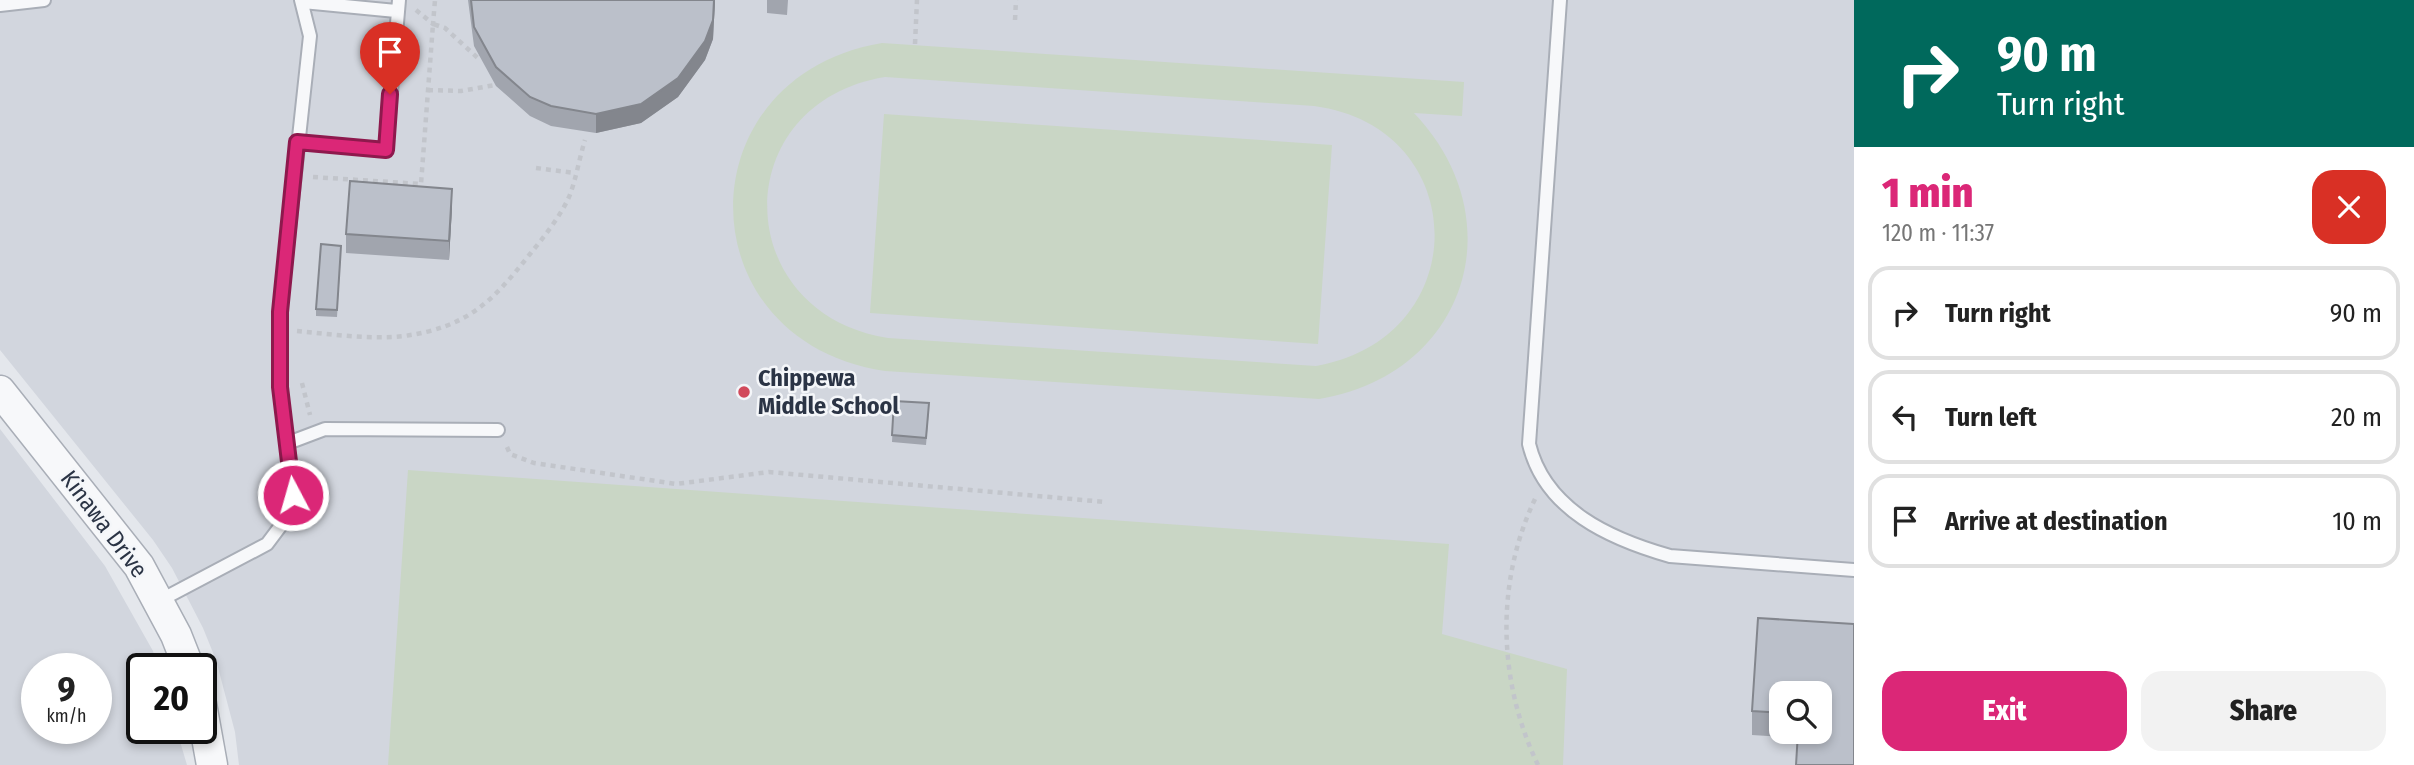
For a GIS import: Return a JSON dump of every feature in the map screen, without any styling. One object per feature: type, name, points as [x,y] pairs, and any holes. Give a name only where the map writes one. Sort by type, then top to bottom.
[{"type":"street","name":"Kinawa Drive","points":[[0,391],[139,566],[183,653]]},
{"type":"street","points":[[208,744],[212,765]]},
{"type":"lane","points":[[0,5],[44,0]]},
{"type":"lane","points":[[1560,0],[1529,444],[1534,465],[1543,483],[1555,496],[1600,528],[1634,545],[1670,556],[1854,570]]},
{"type":"lane","points":[[159,601],[267,544],[285,520],[293,495],[280,387],[280,312],[297,142],[310,36],[302,1],[398,5],[386,150],[297,142]]},
{"type":"lane","points":[[288,443],[325,429],[498,430]]},
{"type":"path","points":[[309,186],[312,177],[421,184],[435,0]]},
{"type":"path","points":[[915,44],[917,0]]},
{"type":"path","points":[[1015,20],[1016,0]]},
{"type":"path","points":[[414,8],[433,24],[444,28],[480,60]]},
{"type":"path","points":[[428,90],[461,91],[495,85]]},
{"type":"path","points":[[292,331],[376,338],[447,326],[476,312],[497,295],[543,237],[568,198],[585,140]]},
{"type":"path","points":[[536,167],[575,173]]},
{"type":"path","points":[[510,454],[534,463],[676,484],[769,472],[1105,502]]},
{"type":"path","points":[[1538,765],[1518,717],[1511,684],[1506,615],[1517,547],[1543,483]]},
{"type":"shaded area","name":"Chippewa Middle School","points":[[0,0],[1854,0],[1854,765],[239,765],[235,732],[217,664],[217,653],[213,653],[172,568],[153,540],[0,350]]},
{"type":"shaded area","points":[[0,429],[105,566],[153,651],[126,653],[126,744],[181,744],[187,765],[0,765]]},
{"type":"green space","points":[[882,43],[1464,82],[1462,116],[1414,113],[1445,155],[1463,199],[1468,244],[1460,287],[1441,326],[1410,359],[1369,384],[1319,399],[885,371],[819,350],[772,312],[743,263],[733,208],[742,154],[770,104],[816,66]],"holes":[[[885,77],[1314,106],[1366,122],[1404,152],[1427,190],[1435,233],[1428,277],[1406,317],[1368,348],[1316,366],[888,338],[836,321],[798,290],[775,251],[767,208],[774,164],[796,125],[833,95]]]},
{"type":"green space","points":[[884,114],[1332,145],[1318,344],[870,313]]},
{"type":"green space","points":[[408,470],[1449,544],[1442,634],[1567,669],[1563,765],[388,765]]},
{"type":"building","points":[[471,0],[714,0],[713,20],[705,41],[678,78],[641,104],[596,114],[551,106],[530,97],[496,67],[474,27]]},
{"type":"building","points":[[350,181],[452,189],[449,241],[346,234]]},
{"type":"building","points":[[321,244],[341,246],[337,310],[316,309]]},
{"type":"building","points":[[894,401],[929,403],[926,438],[892,435]]},
{"type":"building","points":[[1758,618],[1854,624],[1854,765],[1796,765],[1797,744],[1832,744],[1832,681],[1769,681],[1769,712],[1752,711]]},
{"type":"place","name":"Chippewa Middle School","points":[[744,392]]},
{"type":"route","points":[[293,495],[280,387],[280,312],[297,142],[386,150],[390,94]]}]
